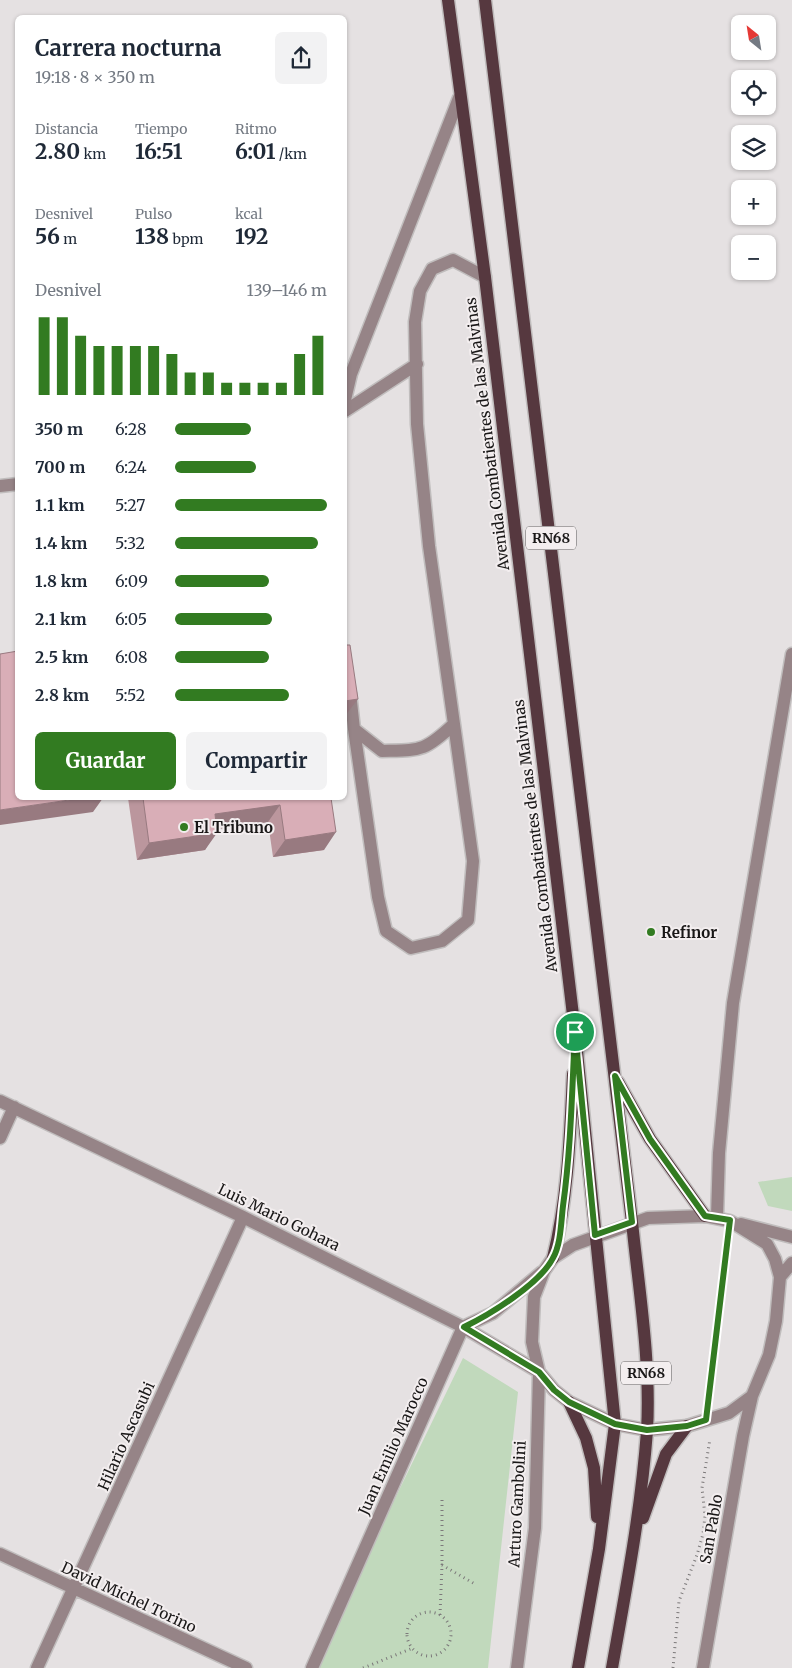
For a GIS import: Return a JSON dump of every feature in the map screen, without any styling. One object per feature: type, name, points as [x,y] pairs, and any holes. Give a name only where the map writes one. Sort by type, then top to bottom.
[{"type":"main road","name":"Avenida Combatientes de las Malvinas","points":[[448,0],[459,98],[485,278],[575,1032],[615,1424],[599,1549],[578,1668]]},
{"type":"main road","name":"RN68","points":[[485,0],[632,1222],[646,1384],[647,1430],[635,1539],[612,1668]]},
{"type":"main road","points":[[554,1258],[560,1232],[568,1169],[575,1032]]},
{"type":"main road","points":[[615,1076],[650,1139],[711,1216]]},
{"type":"main road","points":[[569,1402],[586,1438],[594,1468],[599,1549]]},
{"type":"main road","points":[[635,1539],[666,1454],[687,1426]]},
{"type":"street","points":[[347,391],[351,374],[459,98]]},
{"type":"street","points":[[348,682],[378,896],[386,931],[411,948],[442,941],[468,920],[473,861],[429,546],[418,433],[415,322],[420,291],[432,269],[452,260],[485,278]]},
{"type":"street","points":[[347,410],[417,364]]},
{"type":"street","points":[[0,486],[15,484]]},
{"type":"street","points":[[711,1216],[733,1003],[792,654]]},
{"type":"street","points":[[354,729],[382,751],[418,750],[435,741],[454,724]]},
{"type":"street","name":"Luis Mario Gohara","points":[[0,1100],[243,1217],[464,1327],[539,1372]]},
{"type":"street","points":[[0,1138],[14,1107]]},
{"type":"street","points":[[464,1327],[493,1313],[544,1271],[554,1258],[573,1245],[632,1222],[648,1218],[711,1216],[792,1237]]},
{"type":"street","name":"Hilario Ascasubi","points":[[37,1668],[75,1590],[243,1217]]},
{"type":"street","points":[[730,1220],[767,1244],[775,1258],[780,1277]]},
{"type":"street","points":[[780,1277],[792,1263]]},
{"type":"street","points":[[544,1271],[534,1297],[531,1317],[532,1342],[539,1372],[554,1390],[569,1402],[615,1424],[647,1430],[687,1426],[729,1413],[752,1396]]},
{"type":"street","name":"San Pablo","points":[[703,1668],[752,1396],[769,1355],[776,1321],[780,1277]]},
{"type":"street","name":"Juan Emilio Marocco","points":[[312,1668],[464,1327]]},
{"type":"street","name":"Arturo Gambolini","points":[[517,1668],[535,1528],[539,1372]]},
{"type":"street","name":"David Michel Torino","points":[[0,1554],[246,1668]]},
{"type":"path","points":[[674,1668],[679,1601],[703,1534],[705,1516],[702,1488],[710,1439],[706,1420],[730,1220]]},
{"type":"path","points":[[440,1615],[423,1613],[412,1621],[408,1634],[413,1648],[425,1655],[432,1656],[445,1649],[449,1644],[451,1629],[440,1615],[442,1500]]},
{"type":"path","points":[[442,1565],[475,1584]]},
{"type":"path","points":[[364,1668],[413,1648]]},
{"type":"green space","points":[[792,1177],[792,1211],[768,1206],[758,1182]]},
{"type":"green space","points":[[463,1358],[518,1392],[488,1668],[313,1668]]},
{"type":"building","points":[[347,645],[350,645],[358,699],[347,701]]},
{"type":"building","points":[[15,652],[15,800],[69,800],[0,810],[0,654]]},
{"type":"building","points":[[143,800],[331,800],[336,832],[285,840],[280,805],[215,814],[217,833],[149,843]]},
{"type":"place","name":"El Tribuno","points":[[184,827]]},
{"type":"place","name":"Refinor","points":[[651,932]]},
{"type":"route","points":[[575,1032],[595,1235],[632,1222],[615,1076],[650,1139],[705,1216],[730,1220],[706,1420],[687,1426],[647,1430],[615,1424],[569,1402],[554,1390],[539,1372],[464,1327],[493,1313],[514,1297],[544,1271],[554,1258],[560,1232],[568,1169],[575,1032]]}]
